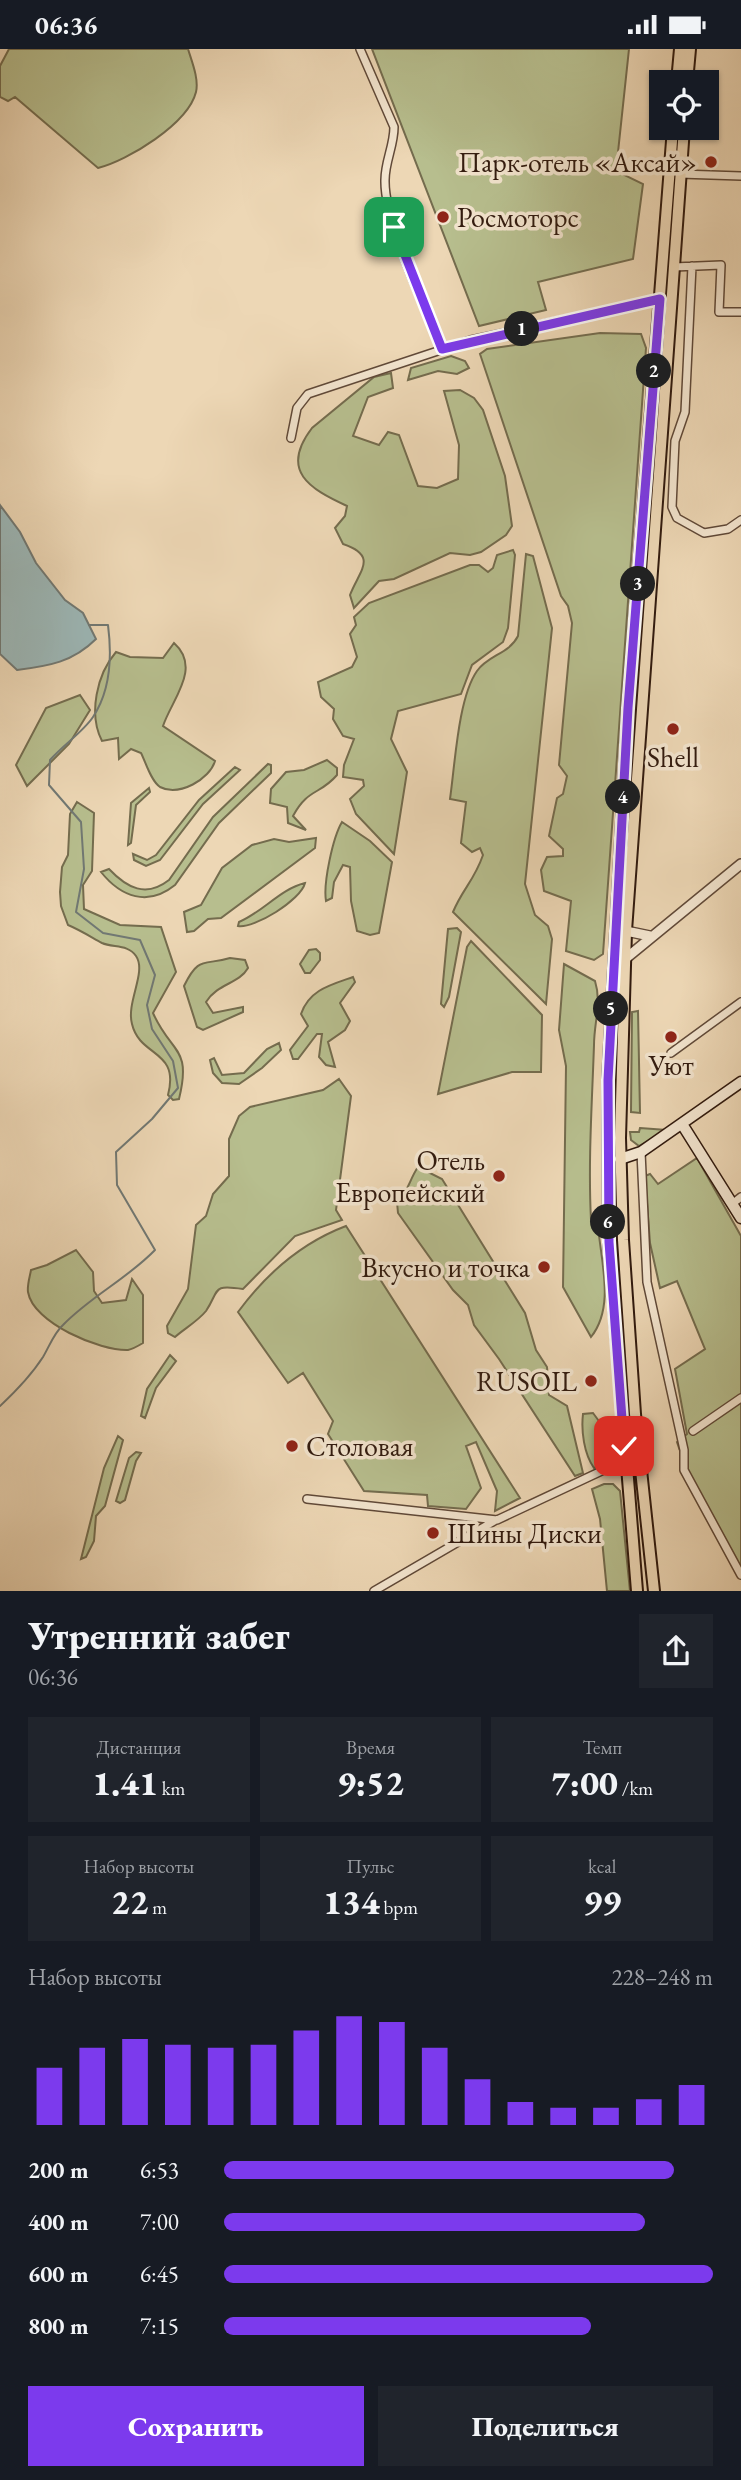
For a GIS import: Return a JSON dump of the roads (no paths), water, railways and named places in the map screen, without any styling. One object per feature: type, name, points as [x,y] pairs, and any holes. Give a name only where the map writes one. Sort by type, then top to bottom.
[{"type":"main road","points":[[678,70],[680,49]]},
{"type":"main road","points":[[688,70],[690,49]]},
{"type":"main road","points":[[637,1591],[609,1242],[608,1080],[628,708],[672,140]]},
{"type":"main road","points":[[653,1591],[635,1414],[620,1159],[626,930],[683,140]]},
{"type":"main road","points":[[620,1159],[641,1152],[741,1082]]},
{"type":"main road","points":[[682,1124],[736,1200],[741,1218]]},
{"type":"street","points":[[360,49],[394,127],[394,139],[386,159],[386,203],[442,349]]},
{"type":"street","points":[[680,174],[741,176]]},
{"type":"street","points":[[674,267],[721,265],[719,312],[741,312]]},
{"type":"street","points":[[692,267],[685,412],[675,441],[672,507],[677,518],[704,533],[713,534],[728,529],[741,520]]},
{"type":"street","points":[[291,438],[298,408],[307,394],[442,349],[660,299]]},
{"type":"street","points":[[625,960],[650,936],[741,864]]},
{"type":"street","points":[[626,930],[650,936]]},
{"type":"street","points":[[671,1053],[741,1002]]},
{"type":"street","points":[[641,1152],[647,1282],[684,1470],[741,1575]]},
{"type":"street","points":[[693,1431],[741,1398]]},
{"type":"street","points":[[374,1591],[497,1520],[625,1460]]},
{"type":"street","points":[[307,1499],[497,1520]]},
{"type":"water","points":[[0,505],[20,532],[36,563],[65,600],[83,613],[96,639],[69,658],[17,670],[0,654]]},
{"type":"waterway","points":[[0,1406],[34,1370],[63,1325],[155,1250],[117,1185],[116,1152],[152,1119],[178,1088],[173,1061],[152,1029],[147,1005],[155,975],[140,940],[103,933],[76,912],[84,869],[81,822],[49,785],[50,760],[84,728],[104,696],[110,661],[108,625],[89,625]]},
{"type":"place","name":"Парк-отель «Аксай»","points":[[711,162]]},
{"type":"place","name":"Росмоторс","points":[[443,217]]},
{"type":"place","name":"Shell","points":[[673,729]]},
{"type":"place","name":"Уют","points":[[671,1037]]},
{"type":"place","name":"Отель Европейский","points":[[499,1176]]},
{"type":"place","name":"Вкусно и точка","points":[[544,1267]]},
{"type":"place","name":"RUSOIL","points":[[591,1381]]},
{"type":"place","name":"Столовая","points":[[292,1446]]},
{"type":"place","name":"Шины Диски","points":[[433,1533]]}]
